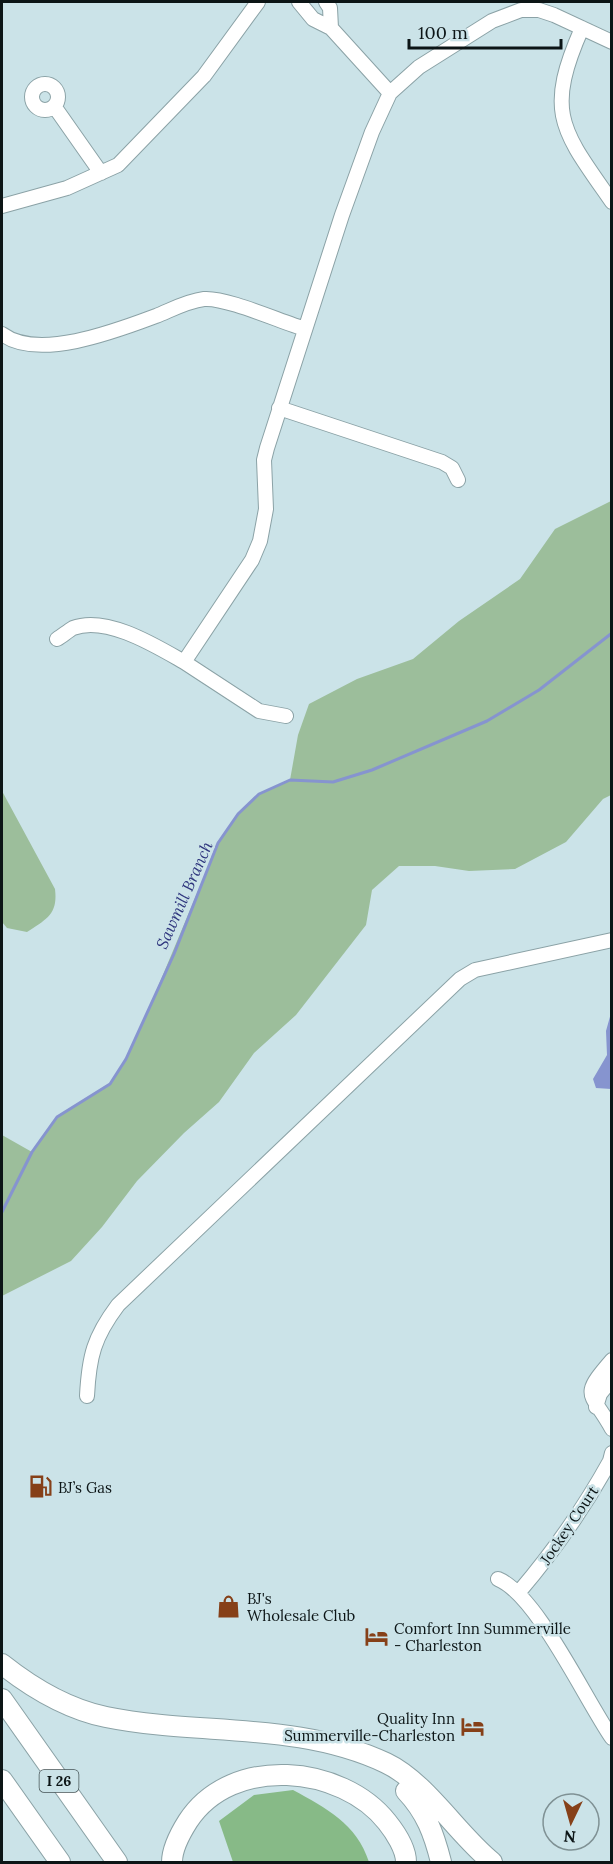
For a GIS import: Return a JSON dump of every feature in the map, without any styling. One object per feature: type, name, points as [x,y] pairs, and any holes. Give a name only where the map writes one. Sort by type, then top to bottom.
[{"type":"highway","points":[[2,1664],[23,1680],[58,1699],[104,1716],[156,1724],[303,1736],[341,1745],[389,1764],[419,1789],[492,1863]]},
{"type":"highway","name":"I 26","points":[[2,1699],[117,1863]]},
{"type":"highway","points":[[341,1745],[391,1775],[418,1803],[433,1830],[441,1863]]},
{"type":"highway","points":[[172,1863],[182,1831],[196,1809],[218,1793],[247,1780],[280,1774],[314,1777],[349,1790],[375,1807],[394,1830],[406,1863]]},
{"type":"highway","points":[[2,1780],[60,1863]]},
{"type":"street","points":[[2,206],[67,188],[118,165],[204,76],[258,2]]},
{"type":"street","points":[[300,2],[313,20],[331,28],[390,93]]},
{"type":"street","points":[[326,2],[330,8],[331,28]]},
{"type":"street","points":[[184,662],[247,567],[260,541],[267,508],[264,460],[279,408],[346,205],[372,132],[390,93],[418,67],[506,14],[521,10],[539,10],[612,42]]},
{"type":"street","points":[[582,28],[563,76],[560,97],[563,119],[572,142],[612,202]]},
{"type":"street","points":[[54,106],[101,173]]},
{"type":"street","points":[[2,334],[13,342],[23,345],[58,344],[135,323],[204,299],[221,301],[305,329]]},
{"type":"street","points":[[279,408],[442,462],[452,468],[458,480]]},
{"type":"street","points":[[57,639],[74,628],[111,629],[140,637],[184,662],[259,711],[286,716]]},
{"type":"street","points":[[87,1396],[88,1363],[94,1344],[102,1326],[118,1305],[460,979],[475,970],[612,940]]},
{"type":"street","points":[[612,1360],[591,1383],[590,1390],[596,1407],[612,1430]]},
{"type":"street","points":[[596,1407],[600,1394],[612,1379]]},
{"type":"street","name":"Jockey Court","points":[[519,1592],[546,1562],[573,1523],[602,1476],[612,1453]]},
{"type":"street","points":[[498,1579],[519,1592],[540,1619],[612,1738]]},
{"type":"green space","points":[[611,501],[611,795],[603,799],[566,842],[515,869],[469,871],[435,866],[399,866],[372,890],[366,925],[296,1015],[254,1053],[219,1102],[184,1133],[137,1181],[102,1227],[71,1261],[2,1296],[2,1135],[32,1152],[57,1117],[110,1083],[126,1059],[147,1013],[218,843],[238,814],[259,794],[290,780],[298,735],[309,704],[357,679],[413,659],[459,621],[520,579],[555,529]]},
{"type":"green space","points":[[2,791],[55,889],[55,904],[50,915],[27,932],[7,928],[2,922]]},
{"type":"green space","points":[[293,1790],[339,1818],[357,1837],[369,1862],[233,1862],[219,1821],[254,1795]]},
{"type":"water","points":[[611,1013],[611,1089],[596,1088],[593,1079],[607,1055],[606,1031]]},
{"type":"waterway","name":"Sawmill Branch","points":[[2,1212],[32,1152],[57,1117],[110,1084],[126,1059],[174,954],[218,843],[238,814],[259,794],[290,780],[333,782],[372,770],[487,721],[539,690],[612,633]]},
{"type":"place","name":"BJ’s Gas","points":[[40,1487]]},
{"type":"place","name":"BJ's Wholesale Club","points":[[229,1607]]},
{"type":"place","name":"Comfort Inn Summerville - Charleston","points":[[376,1637]]},
{"type":"place","name":"Quality Inn Summerville-Charleston","points":[[473,1727]]}]
